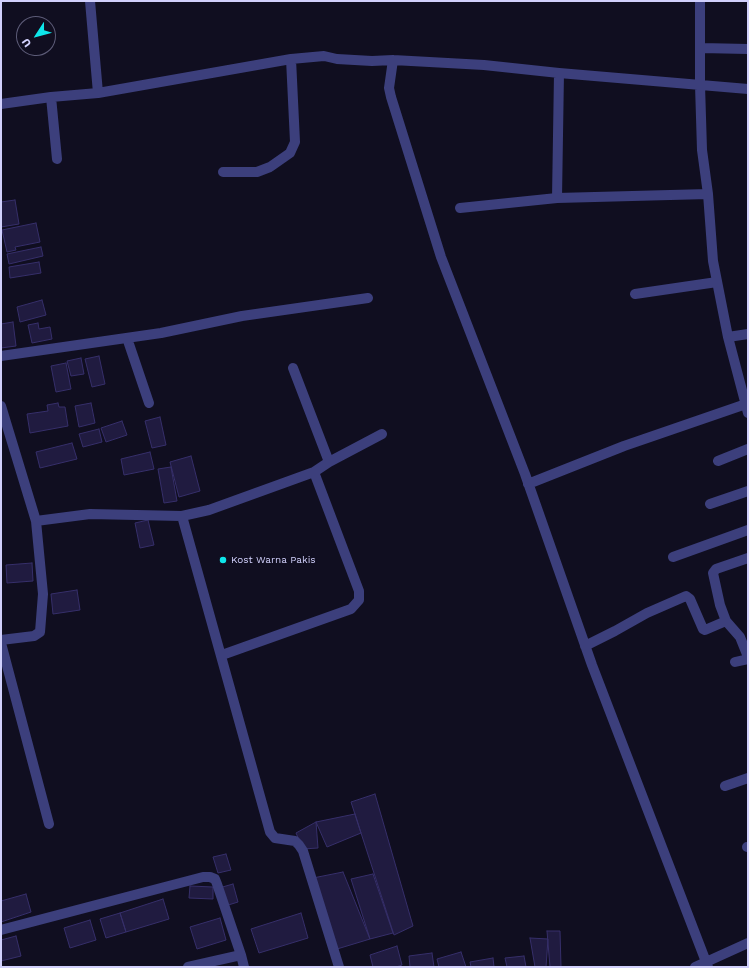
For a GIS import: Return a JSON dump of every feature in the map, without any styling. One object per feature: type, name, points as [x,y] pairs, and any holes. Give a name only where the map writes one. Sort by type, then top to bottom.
[{"type":"street","points":[[90,1],[98,92]]},
{"type":"street","points":[[528,484],[624,446],[747,408],[728,338],[713,261],[708,194],[702,150],[700,1]]},
{"type":"street","points":[[700,48],[748,48]]},
{"type":"street","points":[[1,104],[98,92],[291,59],[324,56],[337,59],[372,61],[393,60],[484,65],[748,89]]},
{"type":"street","points":[[222,172],[257,172],[270,167],[290,153],[295,142],[291,59]]},
{"type":"street","points":[[393,60],[389,88],[390,97],[441,257],[528,484],[585,646],[708,965]]},
{"type":"street","points":[[556,198],[559,73]]},
{"type":"street","points":[[52,97],[57,159]]},
{"type":"street","points":[[460,208],[556,198],[708,194]]},
{"type":"street","points":[[635,294],[717,282]]},
{"type":"street","points":[[1,356],[161,333],[242,316],[368,298]]},
{"type":"street","points":[[728,338],[748,334]]},
{"type":"street","points":[[127,338],[149,403]]},
{"type":"street","points":[[293,368],[329,462]]},
{"type":"street","points":[[1,406],[36,520],[43,594],[40,632],[34,636],[1,640]]},
{"type":"street","points":[[36,520],[90,514],[182,516],[209,510],[314,472],[329,462],[382,434]]},
{"type":"street","points":[[718,461],[748,449]]},
{"type":"street","points":[[222,655],[351,609],[359,600],[360,591],[314,472]]},
{"type":"street","points":[[710,504],[748,491]]},
{"type":"street","points":[[182,516],[222,655],[270,832],[275,838],[295,841],[300,844],[339,967]]},
{"type":"street","points":[[673,557],[748,530]]},
{"type":"street","points":[[735,662],[748,658],[740,637],[726,622],[720,605],[713,573],[716,569],[748,558]]},
{"type":"street","points":[[585,646],[616,631],[647,613],[686,596],[690,599],[703,629],[705,630],[726,622]]},
{"type":"street","points":[[1,643],[49,824]]},
{"type":"street","points":[[725,786],[748,778]]},
{"type":"street","points":[[1,930],[203,877],[210,877],[215,879],[217,884],[244,967]]},
{"type":"street","points":[[695,967],[708,965],[748,943]]},
{"type":"street","points":[[188,967],[241,955]]},
{"type":"building","points":[[15,200],[19,224],[1,227],[1,202]]},
{"type":"building","points":[[36,223],[40,242],[15,247],[16,250],[7,252],[2,230]]},
{"type":"building","points":[[41,247],[43,256],[9,264],[7,254]]},
{"type":"building","points":[[39,262],[41,273],[10,278],[9,267]]},
{"type":"building","points":[[42,300],[46,315],[20,322],[17,307]]},
{"type":"building","points":[[13,322],[16,346],[1,348],[1,324]]},
{"type":"building","points":[[38,323],[39,329],[50,327],[52,339],[32,343],[28,325]]},
{"type":"building","points":[[99,356],[105,384],[92,387],[85,359]]},
{"type":"building","points":[[81,358],[84,374],[71,376],[67,361]]},
{"type":"building","points":[[66,363],[71,389],[56,392],[51,366]]},
{"type":"building","points":[[58,403],[59,407],[65,407],[68,426],[30,433],[27,414],[48,411],[47,405]]},
{"type":"building","points":[[91,403],[95,423],[79,427],[75,406]]},
{"type":"building","points":[[160,417],[166,445],[152,448],[145,421]]},
{"type":"building","points":[[122,421],[127,435],[106,442],[101,428]]},
{"type":"building","points":[[99,429],[102,442],[83,447],[79,434]]},
{"type":"building","points":[[72,443],[77,459],[40,468],[36,452]]},
{"type":"building","points":[[150,452],[154,469],[124,475],[121,459]]},
{"type":"building","points":[[191,456],[200,491],[179,497],[170,462]]},
{"type":"building","points":[[171,467],[177,501],[164,503],[158,469]]},
{"type":"building","points":[[148,520],[154,545],[140,548],[135,523]]},
{"type":"building","points":[[32,563],[33,581],[7,583],[6,565]]},
{"type":"building","points":[[77,590],[80,610],[53,614],[51,594]]},
{"type":"building","points":[[375,794],[413,926],[394,935],[351,802]]},
{"type":"building","points":[[355,814],[361,833],[327,847],[316,822]]},
{"type":"building","points":[[316,822],[318,848],[303,849],[296,833]]},
{"type":"building","points":[[226,854],[231,870],[218,873],[213,857]]},
{"type":"building","points":[[343,872],[370,939],[337,949],[313,878]]},
{"type":"building","points":[[373,874],[393,933],[370,939],[351,879]]},
{"type":"building","points":[[233,884],[238,902],[225,906],[219,888]]},
{"type":"building","points":[[190,886],[213,887],[213,899],[189,898]]},
{"type":"building","points":[[26,894],[31,912],[1,922],[1,901]]},
{"type":"building","points":[[163,899],[169,919],[126,932],[120,913]]},
{"type":"building","points":[[120,913],[126,932],[106,938],[100,919]]},
{"type":"building","points":[[301,913],[308,938],[259,953],[251,929]]},
{"type":"building","points":[[220,918],[226,940],[197,949],[190,927]]},
{"type":"building","points":[[90,920],[96,940],[70,948],[64,928]]},
{"type":"building","points":[[547,931],[560,931],[561,967],[550,967]]},
{"type":"building","points":[[16,936],[21,956],[1,961],[1,940]]},
{"type":"building","points":[[530,938],[548,939],[546,967],[535,967]]},
{"type":"building","points":[[397,946],[402,965],[396,967],[373,967],[370,955]]},
{"type":"building","points":[[461,952],[466,967],[439,967],[437,959]]},
{"type":"building","points":[[432,953],[434,967],[410,967],[409,956]]},
{"type":"building","points":[[524,956],[526,967],[507,967],[505,958]]},
{"type":"building","points":[[493,958],[494,967],[471,967],[470,962]]},
{"type":"place","name":"Kost Warna Pakis","points":[[223,560]]}]
